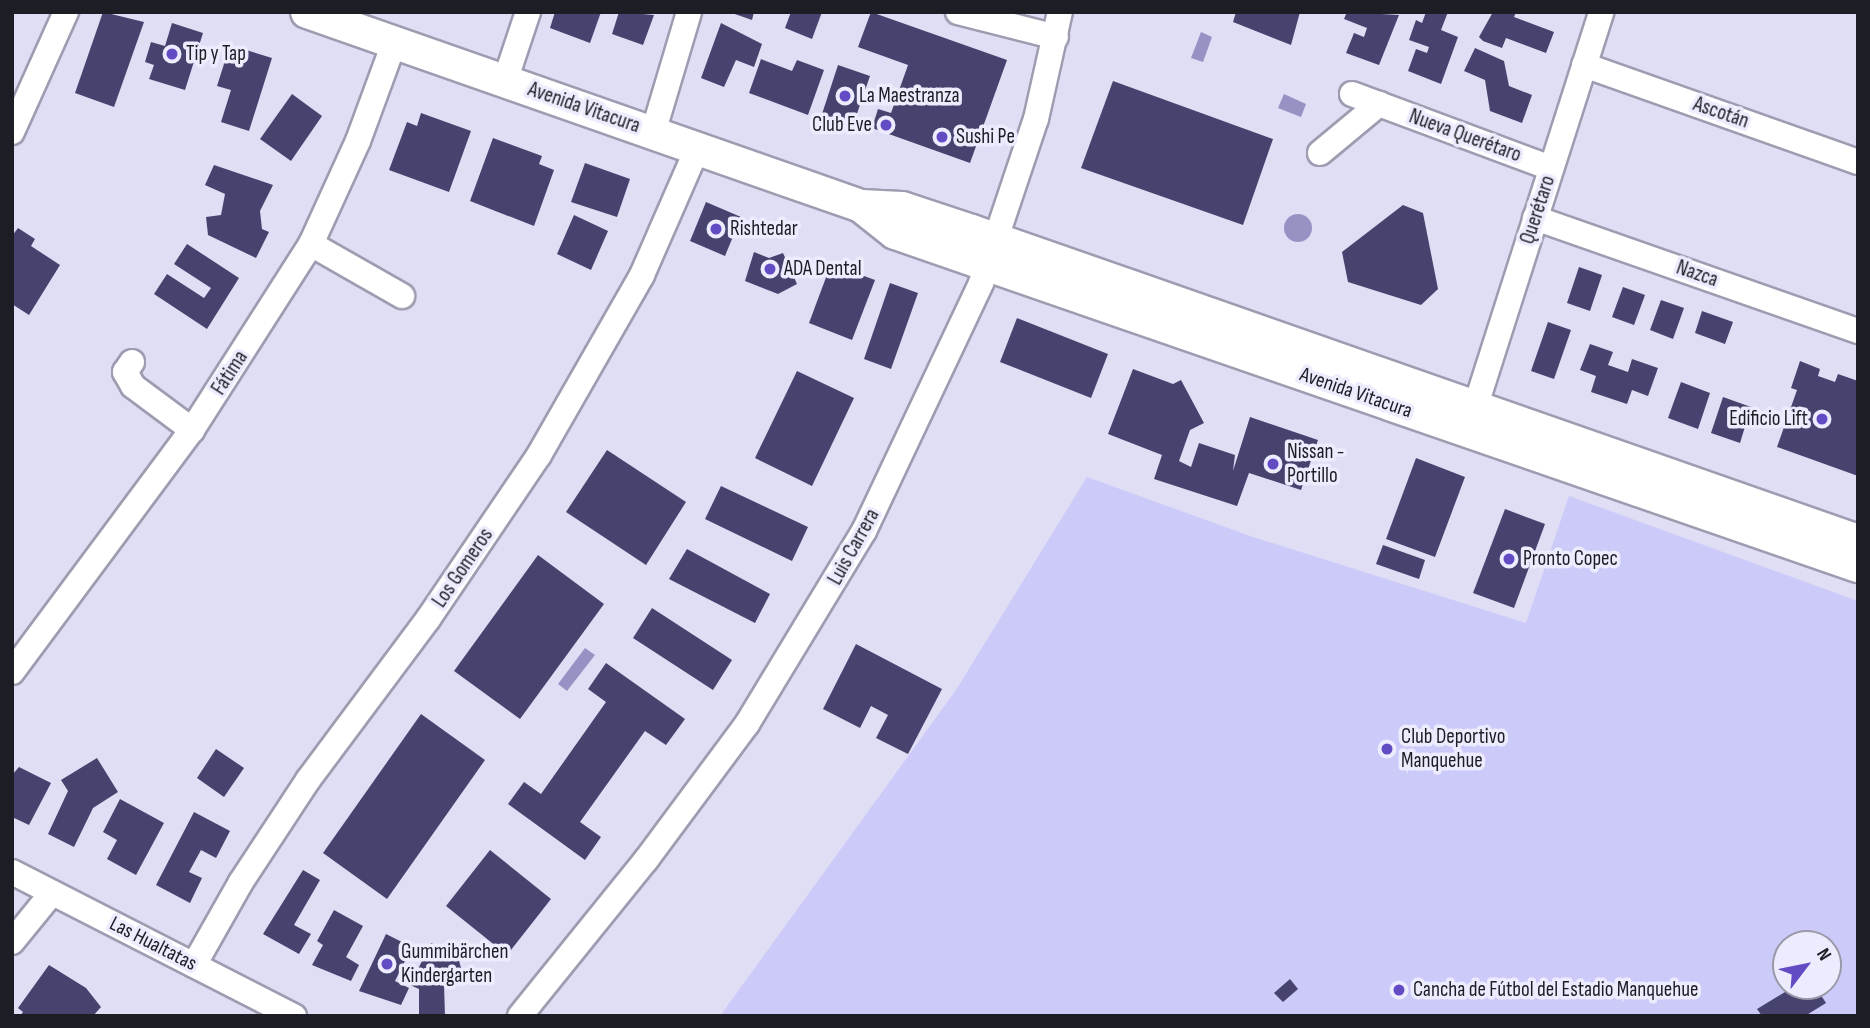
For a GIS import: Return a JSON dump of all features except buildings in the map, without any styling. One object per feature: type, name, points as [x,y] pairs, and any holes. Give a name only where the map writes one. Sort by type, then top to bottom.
[{"type":"main road","name":"Avenida Vitacura","points":[[307,12],[861,205],[902,208],[992,252],[1858,566]]},
{"type":"main road","name":"Avenida Vitacura","points":[[992,252],[1475,408],[1858,541]]},
{"type":"street","points":[[12,132],[66,12]]},
{"type":"street","points":[[505,80],[528,12]]},
{"type":"street","points":[[653,133],[689,12]]},
{"type":"street","points":[[958,12],[1056,37]]},
{"type":"street","name":"Luis Carrera","points":[[520,1016],[697,793],[793,652],[895,472],[992,252],[1032,132],[1060,12]]},
{"type":"street","name":"Querétaro","points":[[1475,408],[1601,12]]},
{"type":"street","name":"Fátima","points":[[12,672],[192,429],[311,244],[358,141],[394,43]]},
{"type":"street","name":"Ascotán","points":[[1584,65],[1858,162]]},
{"type":"street","name":"Nueva Querétaro","points":[[1352,94],[1551,169]]},
{"type":"street","points":[[1320,153],[1379,104]]},
{"type":"street","name":"Los Gomeros","points":[[194,965],[241,882],[308,780],[428,619],[539,455],[642,275],[697,149]]},
{"type":"street","name":"Nazca","points":[[1535,218],[1858,331]]},
{"type":"street","points":[[311,244],[402,296]]},
{"type":"street","points":[[132,362],[125,372],[133,386],[192,429]]},
{"type":"street","name":"Las Hualtatas","points":[[12,872],[294,1016]]},
{"type":"street","points":[[12,942],[52,893]]},
{"type":"shaded area","points":[[1201,32],[1212,37],[1203,62],[1191,58]]},
{"type":"shaded area","points":[[1284,94],[1306,104],[1301,117],[1278,108]]},
{"type":"shaded area","points":[[1298,214],[1308,218],[1312,228],[1308,238],[1298,242],[1288,238],[1284,228],[1288,218]]},
{"type":"shaded area","name":"Club Deportivo Manquehue","points":[[1087,477],[1253,537],[1526,623],[1569,496],[1858,601],[1858,1016],[720,1016],[956,690]]},
{"type":"shaded area","points":[[585,648],[595,655],[567,691],[558,684]]},
{"type":"place","name":"Tip y Tap","points":[[172,54]]},
{"type":"place","name":"La Maestranza","points":[[845,96]]},
{"type":"place","name":"Club Eve","points":[[886,125]]},
{"type":"place","name":"Sushi Pe","points":[[942,137]]},
{"type":"place","name":"Rishtedar","points":[[716,229]]},
{"type":"place","name":"ADA Dental","points":[[770,269]]},
{"type":"place","name":"Edificio Lift","points":[[1822,419]]},
{"type":"place","name":"Nissan - Portillo","points":[[1273,464]]},
{"type":"place","name":"Pronto Copec","points":[[1509,559]]},
{"type":"place","name":"Club Deportivo Manquehue","points":[[1387,749]]},
{"type":"place","name":"Gummibärchen Kindergarten","points":[[387,964]]},
{"type":"place","name":"Cancha de Fútbol del Estadio Manquehue","points":[[1399,990]]}]
